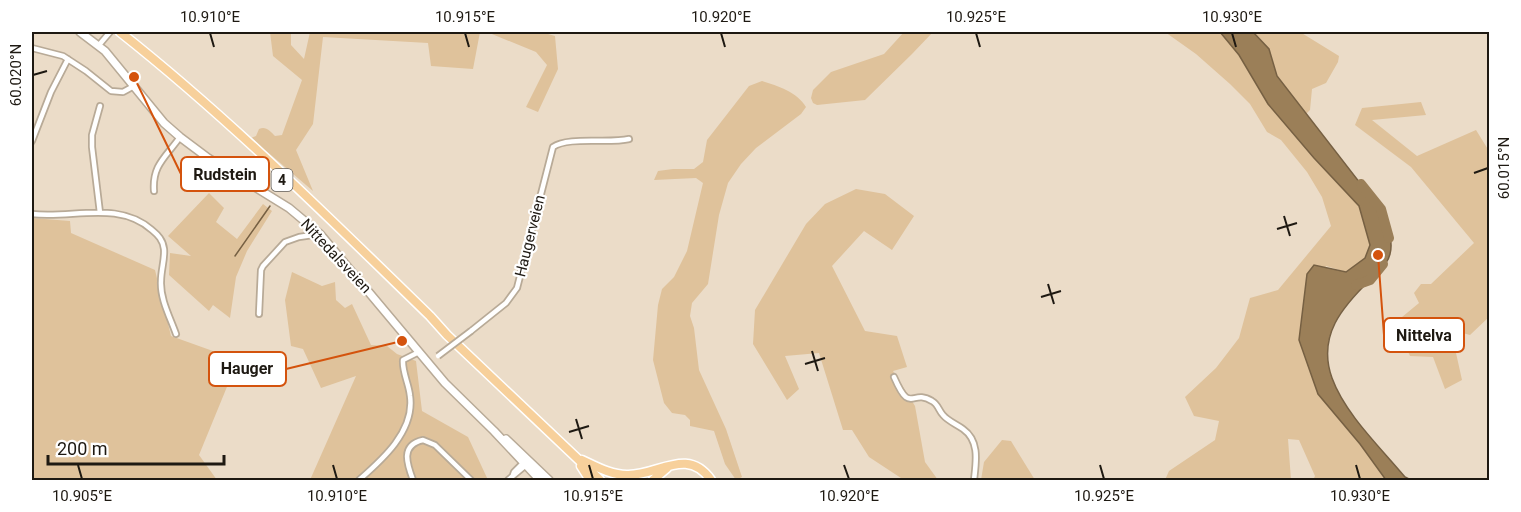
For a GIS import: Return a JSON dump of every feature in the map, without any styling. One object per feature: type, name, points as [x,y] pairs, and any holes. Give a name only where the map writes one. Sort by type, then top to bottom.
[{"type":"highway","name":"4","points":[[111,32],[243,143],[600,480]]},
{"type":"highway","name":"4","points":[[120,32],[261,152],[447,335]]},
{"type":"highway","name":"4","points":[[577,458],[609,472],[625,475],[642,474],[670,465],[690,465],[711,480]]},
{"type":"highway","name":"4","points":[[577,458],[590,480]]},
{"type":"highway","points":[[653,480],[670,465]]},
{"type":"main road","name":"Nittedalsveien","points":[[80,32],[99,45],[164,123],[180,137],[208,158],[289,208],[320,234],[449,388],[526,463],[540,480]]},
{"type":"main road","name":"Nittedalsveien","points":[[526,463],[549,480]]},
{"type":"street","points":[[99,45],[111,32]]},
{"type":"street","points":[[32,48],[68,59],[111,91],[123,92],[134,86]]},
{"type":"street","points":[[32,141],[51,92],[68,59]]},
{"type":"street","points":[[100,106],[92,135],[92,147],[100,213]]},
{"type":"street","points":[[154,191],[153,180],[156,168],[180,137]]},
{"type":"street","name":"Haugerveien","points":[[429,364],[506,303],[518,288],[553,147],[566,141],[617,142],[629,139]]},
{"type":"street","points":[[32,214],[48,216],[122,214],[135,218],[159,237],[165,252],[160,281],[176,334]]},
{"type":"street","points":[[259,314],[263,266],[285,242],[320,234]]},
{"type":"street","points":[[359,480],[382,458],[406,426],[410,397],[403,360],[419,352]]},
{"type":"street","points":[[894,377],[902,395],[908,399],[926,398],[935,402],[944,417],[966,431],[976,449],[974,480]]},
{"type":"street","points":[[413,480],[406,461],[407,453],[413,445],[423,440],[435,445],[471,480]]},
{"type":"street","points":[[508,480],[526,463]]},
{"type":"shaded area","points":[[270,32],[291,32],[291,45],[304,59],[310,32],[480,32],[473,69],[431,66],[428,43],[323,37],[313,124],[296,150],[313,191],[251,138],[256,136],[261,128],[275,136],[282,135],[302,80],[273,56]]},
{"type":"shaded area","points":[[487,32],[541,32],[555,36],[558,69],[538,112],[526,107],[547,65],[536,52]]},
{"type":"shaded area","points":[[904,32],[933,32],[865,100],[817,105],[813,103],[811,98],[813,90],[831,72],[884,54]]},
{"type":"shaded area","points":[[1165,32],[1220,32],[1239,55],[1268,104],[1359,206],[1370,244],[1365,258],[1346,272],[1326,266],[1302,310],[1360,444],[1386,480],[1313,480],[1315,476],[1299,440],[1288,439],[1291,480],[1165,480],[1169,471],[1215,440],[1219,421],[1194,416],[1185,397],[1216,368],[1239,338],[1250,298],[1278,290],[1331,226],[1322,197],[1307,172],[1281,140],[1267,132],[1250,104],[1230,84],[1196,54]]},
{"type":"shaded area","points":[[1220,32],[1253,32],[1269,49],[1277,76],[1381,210],[1390,237],[1389,258],[1351,300],[1335,323],[1330,336],[1328,363],[1338,391],[1354,417],[1405,477],[1411,480],[1386,480],[1360,444],[1318,394],[1299,340],[1307,274],[1314,265],[1346,272],[1365,258],[1370,245],[1359,206],[1268,104],[1239,55]]},
{"type":"shaded area","points":[[1253,32],[1300,32],[1339,56],[1326,83],[1312,89],[1310,110],[1306,114],[1277,76],[1269,49]]},
{"type":"shaded area","points":[[762,81],[781,87],[798,97],[806,107],[801,114],[756,148],[728,183],[719,215],[708,284],[692,303],[690,316],[694,328],[699,370],[726,429],[742,477],[736,480],[725,464],[714,431],[690,426],[690,420],[685,415],[672,413],[664,403],[653,360],[658,305],[662,289],[674,277],[687,251],[703,183],[696,178],[654,180],[658,171],[694,169],[703,162],[707,140],[749,86]]},
{"type":"shaded area","points":[[1421,102],[1426,115],[1372,120],[1417,156],[1476,130],[1489,151],[1489,317],[1470,335],[1432,325],[1416,335],[1456,353],[1462,380],[1445,389],[1433,357],[1410,356],[1396,322],[1419,303],[1414,293],[1421,284],[1431,284],[1474,243],[1411,167],[1355,125],[1362,108]]},
{"type":"shaded area","points":[[856,189],[885,194],[914,216],[892,250],[864,231],[832,266],[865,331],[897,336],[907,367],[893,371],[915,406],[925,462],[938,480],[904,480],[869,457],[852,430],[843,430],[819,353],[785,356],[799,389],[787,400],[753,344],[755,310],[806,224],[825,204]]},
{"type":"shaded area","points":[[209,193],[224,208],[216,222],[237,239],[263,204],[272,211],[247,251],[236,277],[230,318],[213,305],[209,311],[169,275],[170,253],[191,256],[168,236]]},
{"type":"shaded area","points":[[32,218],[70,221],[71,233],[155,270],[171,336],[238,360],[199,455],[217,480],[32,480]]},
{"type":"shaded area","points":[[292,272],[322,286],[335,282],[336,300],[345,308],[352,304],[371,345],[387,346],[397,354],[416,361],[422,411],[468,437],[488,480],[310,480],[356,376],[321,388],[303,349],[291,346],[285,300]]},
{"type":"shaded area","points":[[1002,440],[1011,441],[1035,480],[981,480],[984,462]]},
{"type":"waterway","points":[[1361,184],[1381,209],[1389,238]]},
{"type":"waterway","points":[[235,256],[270,206]]},
{"type":"waterway","points":[[1356,285],[1370,280],[1383,264]]},
{"type":"place","name":"Rudstein","points":[[134,77]]},
{"type":"place","name":"Nittelva","points":[[1378,255]]},
{"type":"place","name":"Hauger","points":[[402,341]]}]
